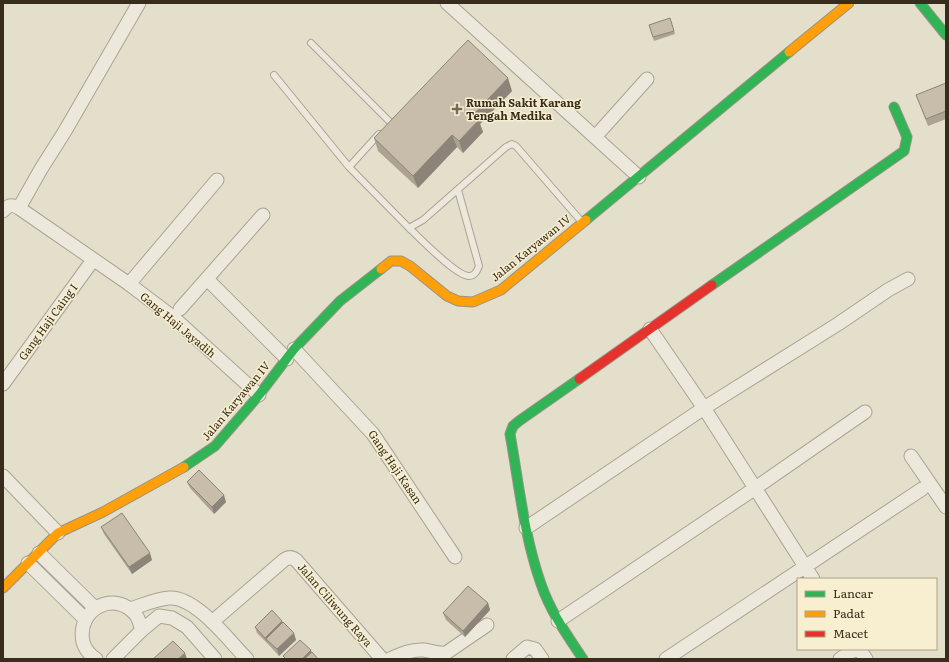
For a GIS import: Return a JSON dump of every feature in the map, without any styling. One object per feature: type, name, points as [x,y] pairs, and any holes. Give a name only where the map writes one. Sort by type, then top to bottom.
[{"type":"street","points":[[3,211],[9,206],[14,205],[19,208],[41,169],[66,131],[139,3]]},
{"type":"street","points":[[447,3],[639,177]]},
{"type":"street","name":"Jalan Karyawan IV","points":[[3,588],[58,533],[103,512],[180,470],[216,446],[290,354],[340,301],[391,261],[401,260],[411,266],[441,292],[456,300],[471,302],[501,290],[849,3]]},
{"type":"street","points":[[920,3],[946,35]]},
{"type":"street","points":[[595,137],[647,79]]},
{"type":"street","points":[[583,659],[558,621],[542,585],[526,528],[510,434],[513,426],[904,152],[907,137],[894,107]]},
{"type":"street","points":[[129,284],[217,180]]},
{"type":"street","name":"Gang Haji Jayadih","points":[[19,208],[129,284],[174,318],[258,395]]},
{"type":"street","points":[[180,309],[263,215]]},
{"type":"street","name":"Gang Haji Caing I","points":[[3,384],[93,260]]},
{"type":"street","name":"Gang Haji Kasan","points":[[207,279],[290,354],[373,434],[455,557]]},
{"type":"street","points":[[526,528],[704,408],[838,324],[888,290],[908,279]]},
{"type":"street","points":[[650,329],[704,408],[812,578]]},
{"type":"street","points":[[558,621],[865,412]]},
{"type":"street","points":[[911,456],[946,507]]},
{"type":"street","points":[[3,476],[58,533]]},
{"type":"street","points":[[666,659],[922,489]]},
{"type":"street","points":[[39,553],[95,608]]},
{"type":"street","name":"Jalan Ciliwung Raya","points":[[212,622],[284,560],[291,557],[296,560],[382,659]]},
{"type":"street","points":[[28,563],[85,619]]},
{"type":"street","points":[[130,609],[158,600],[170,598],[185,601],[200,611],[212,622],[247,659]]},
{"type":"street","points":[[96,659],[85,647],[81,633],[85,619],[95,608],[107,603],[119,604],[130,609],[138,617],[142,630]]},
{"type":"street","points":[[113,659],[142,630],[160,616],[172,618],[187,627],[215,659]]},
{"type":"street","points":[[390,659],[416,650],[441,654],[446,653],[487,625]]},
{"type":"street","points":[[513,659],[527,647],[535,649],[542,659]]},
{"type":"street","points":[[840,659],[854,650]]},
{"type":"street","points":[[860,650],[866,659]]},
{"type":"lane","points":[[311,43],[390,122]]},
{"type":"lane","points":[[274,74],[349,167],[409,228],[455,270],[468,276],[476,273],[479,266],[458,190]]},
{"type":"lane","points":[[349,167],[396,116]]},
{"type":"lane","points":[[409,228],[423,220],[506,147],[512,144],[516,146],[582,222]]},
{"type":"building","points":[[670,18],[674,31],[653,37],[649,25]]},
{"type":"building","name":"Rumah Sakit Karang Tengah Medika","points":[[468,40],[508,78],[474,114],[479,120],[459,141],[452,135],[413,176],[374,138]]},
{"type":"building","points":[[946,83],[946,111],[926,119],[916,95]]},
{"type":"building","points":[[199,470],[224,495],[212,507],[187,482]]},
{"type":"building","points":[[122,513],[150,553],[129,567],[101,527]]},
{"type":"building","points":[[468,586],[488,603],[463,631],[443,613]]},
{"type":"building","points":[[272,610],[282,621],[265,638],[255,627]]},
{"type":"building","points":[[283,622],[294,633],[277,649],[266,639]]},
{"type":"building","points":[[300,640],[311,650],[302,659],[286,659],[283,656]]},
{"type":"building","points":[[173,641],[185,653],[178,659],[153,659]]},
{"type":"building","points":[[312,652],[318,659],[304,659]]},
{"type":"traffic: fast","points":[[920,3],[946,35]]},
{"type":"traffic: fast","points":[[586,220],[789,52]]},
{"type":"traffic: fast","points":[[712,285],[904,151],[907,137],[894,107]]},
{"type":"traffic: fast","points":[[184,467],[215,446],[259,395],[294,349],[340,301],[381,269]]},
{"type":"traffic: fast","points":[[579,379],[519,421],[513,426],[510,434],[522,510],[535,566],[545,594],[554,613],[583,659]]},
{"type":"traffic: slow","points":[[789,52],[849,3]]},
{"type":"traffic: slow","points":[[381,269],[391,261],[401,261],[410,266],[447,296],[458,301],[473,302],[501,290],[586,220]]},
{"type":"traffic: slow","points":[[3,588],[58,533],[103,512],[184,467]]},
{"type":"traffic: jam","points":[[579,379],[712,285]]},
{"type":"place","name":"Rumah Sakit Karang Tengah Medika","points":[[457,109]]}]
